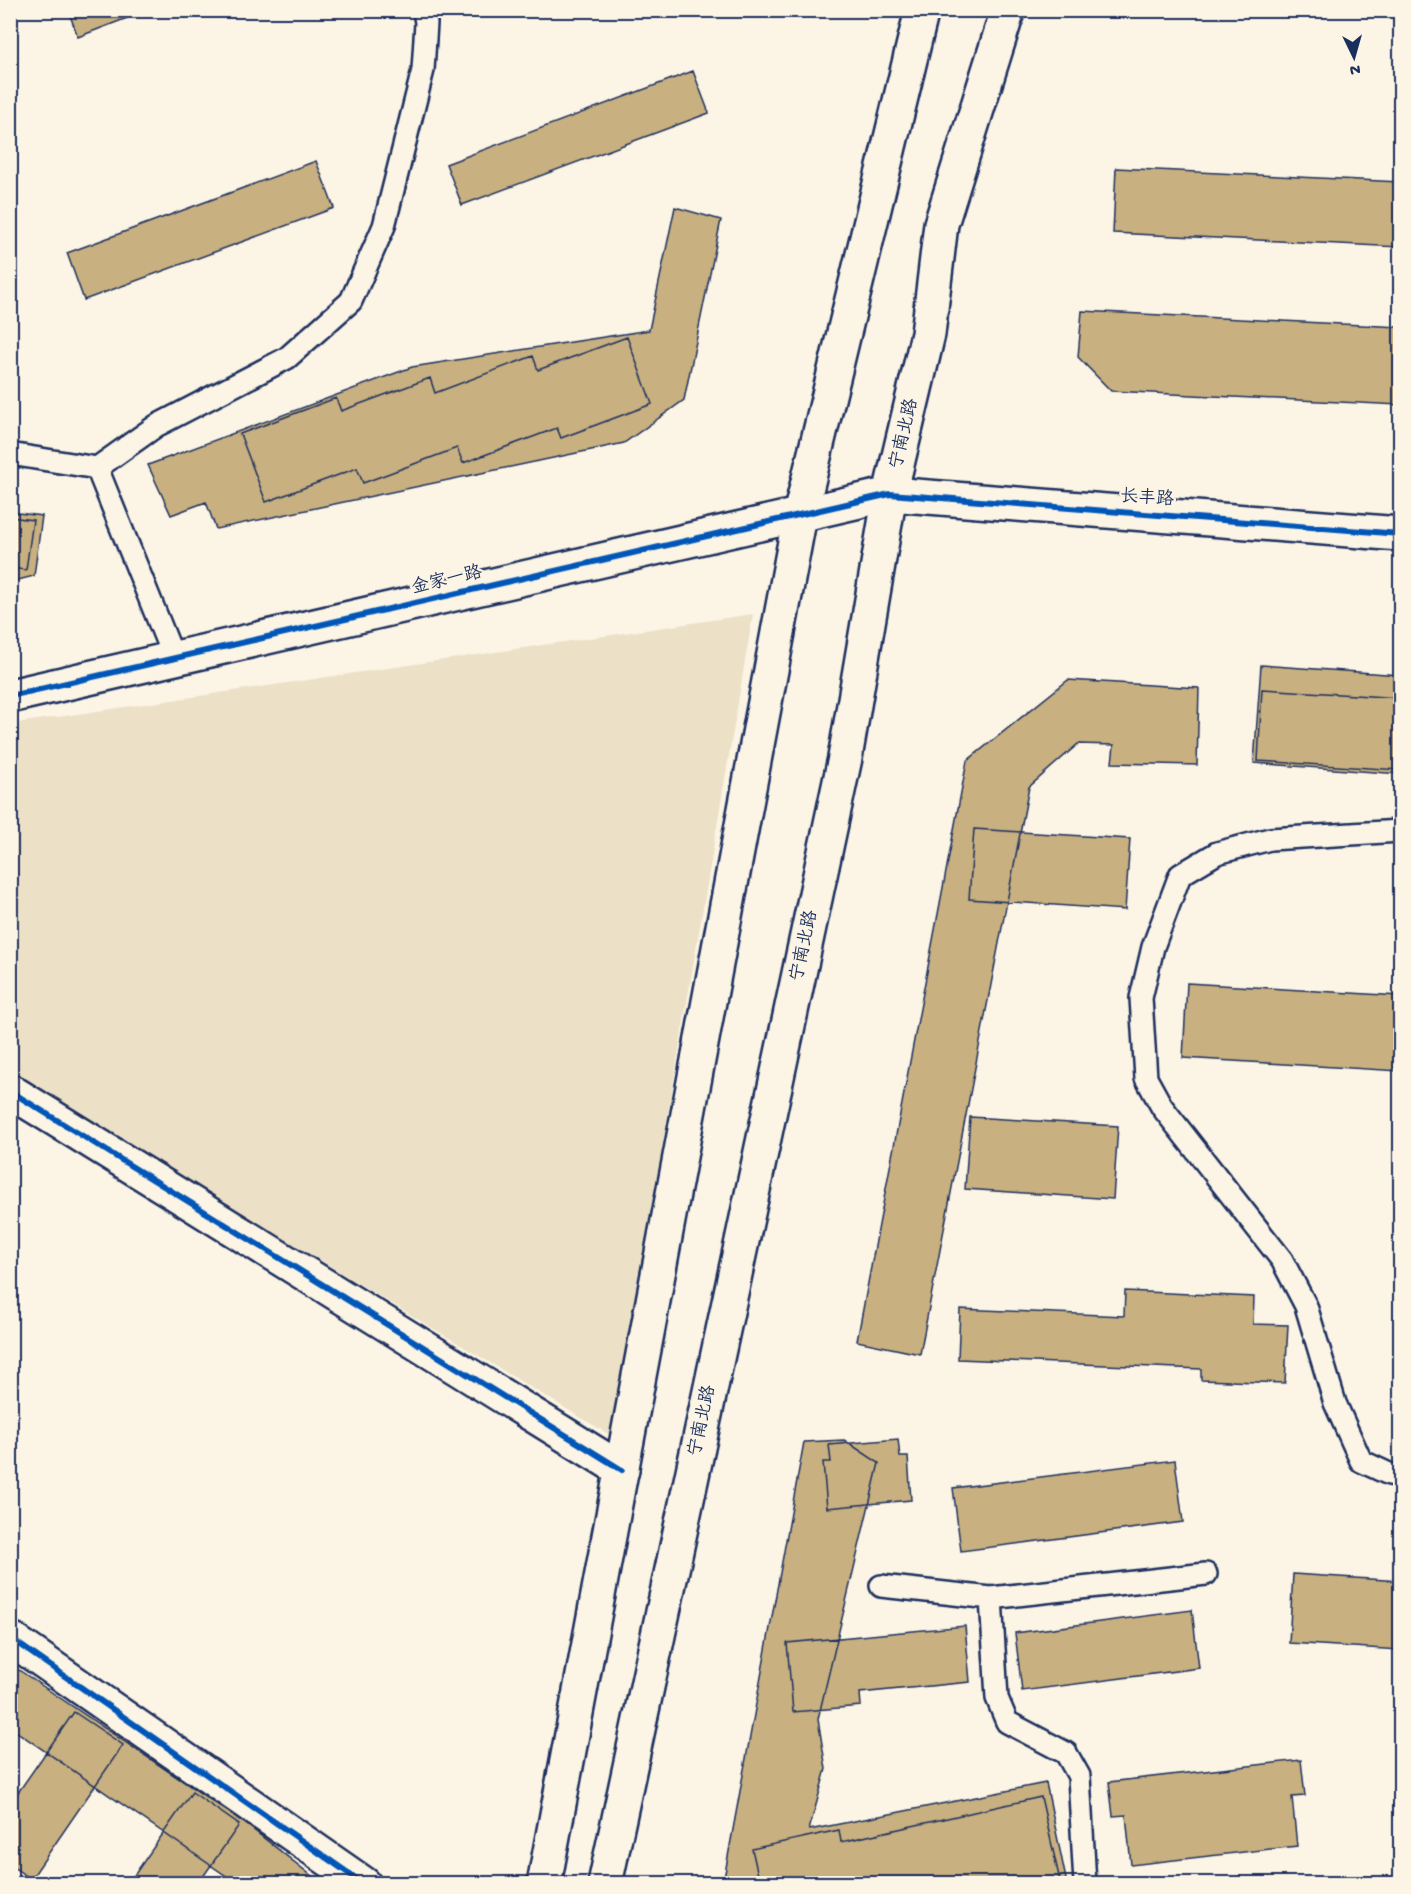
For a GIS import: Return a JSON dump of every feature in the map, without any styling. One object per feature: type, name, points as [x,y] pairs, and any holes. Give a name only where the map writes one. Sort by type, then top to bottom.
[{"type":"main road","points":[[544,1884],[800,515],[922,10]]},
{"type":"main road","name":"宁南北路","points":[[605,1884],[845,758],[890,494],[928,334],[942,224],[1008,10]]},
{"type":"main road","name":"金家一路","points":[[10,696],[890,494]]},
{"type":"main road","name":"长丰路","points":[[890,494],[1401,534]]},
{"type":"main road","points":[[10,1091],[622,1470]]},
{"type":"main road","points":[[10,1638],[364,1884]]},
{"type":"lane","points":[[10,454],[97,468],[156,426],[287,358],[351,301],[384,226],[423,70],[426,23],[424,10]]},
{"type":"lane","points":[[97,468],[174,659]]},
{"type":"lane","points":[[1401,831],[1384,830],[1270,839],[1217,853],[1180,875],[1153,947],[1141,998],[1146,1078],[1151,1088],[1162,1107],[1282,1260],[1306,1306],[1335,1403],[1361,1461],[1389,1474],[1401,1476]]},
{"type":"lane","points":[[881,1586],[991,1598],[1206,1574]]},
{"type":"lane","points":[[991,1598],[997,1698],[1007,1722],[1066,1753],[1079,1776],[1084,1884]]},
{"type":"shaded area","points":[[753,614],[613,1437],[11,1074],[10,724]]},
{"type":"building","points":[[68,10],[148,10],[78,37]]},
{"type":"building","points":[[693,71],[709,113],[462,205],[446,164]]},
{"type":"building","points":[[316,161],[334,208],[84,300],[67,253]]},
{"type":"building","points":[[1116,168],[1400,182],[1400,247],[1113,233]]},
{"type":"building","points":[[675,207],[721,220],[684,400],[624,443],[216,529],[206,502],[171,515],[148,465],[412,367],[649,330]]},
{"type":"building","points":[[1082,311],[1400,327],[1400,405],[1111,391],[1078,357]]},
{"type":"building","points":[[627,337],[652,404],[561,438],[557,428],[463,463],[457,448],[363,483],[357,468],[266,502],[240,434],[336,398],[341,411],[430,378],[435,393],[533,356],[538,370]]},
{"type":"building","points":[[10,512],[42,516],[34,576],[10,582]]},
{"type":"building","points":[[10,517],[33,520],[26,570],[10,568]]},
{"type":"building","points":[[1261,665],[1400,675],[1400,774],[1254,763]]},
{"type":"building","points":[[1068,680],[1199,688],[1197,765],[1112,763],[1114,745],[1078,744],[1029,787],[920,1354],[857,1341],[967,761]]},
{"type":"building","points":[[1262,689],[1400,698],[1400,770],[1258,761]]},
{"type":"building","points":[[974,829],[1130,839],[1125,910],[969,899]]},
{"type":"building","points":[[1187,983],[1400,996],[1400,1071],[1183,1058]]},
{"type":"building","points":[[970,1117],[1118,1126],[1113,1199],[965,1189]]},
{"type":"building","points":[[1125,1291],[1254,1297],[1253,1324],[1288,1325],[1285,1383],[1201,1380],[1201,1369],[958,1359],[960,1309],[1124,1316]]},
{"type":"building","points":[[898,1439],[900,1457],[908,1457],[911,1500],[827,1508],[823,1462],[831,1462],[829,1445]]},
{"type":"building","points":[[844,1440],[879,1463],[818,1719],[826,1769],[809,1830],[1046,1783],[1067,1884],[723,1884],[804,1442]]},
{"type":"building","points":[[1175,1460],[1183,1522],[961,1551],[953,1488]]},
{"type":"building","points":[[1293,1574],[1400,1581],[1400,1650],[1289,1643]]},
{"type":"building","points":[[1192,1610],[1199,1668],[1022,1691],[1015,1633]]},
{"type":"building","points":[[965,1626],[970,1682],[860,1693],[861,1706],[793,1712],[787,1643]]},
{"type":"building","points":[[10,1664],[246,1824],[322,1884],[238,1884],[10,1727]]},
{"type":"building","points":[[74,1712],[123,1745],[31,1879],[10,1865],[10,1804]]},
{"type":"building","points":[[1301,1760],[1305,1796],[1292,1797],[1297,1846],[1131,1865],[1126,1815],[1113,1816],[1109,1782]]},
{"type":"building","points":[[192,1792],[239,1825],[198,1884],[128,1884]]},
{"type":"building","points":[[1041,1797],[1060,1881],[1047,1884],[760,1884],[752,1849],[839,1830],[841,1842]]},
{"type":"cycle path","points":[[10,696],[890,494],[1400,534]]},
{"type":"cycle path","points":[[10,1091],[622,1470]]},
{"type":"cycle path","points":[[10,1638],[364,1884]]}]
